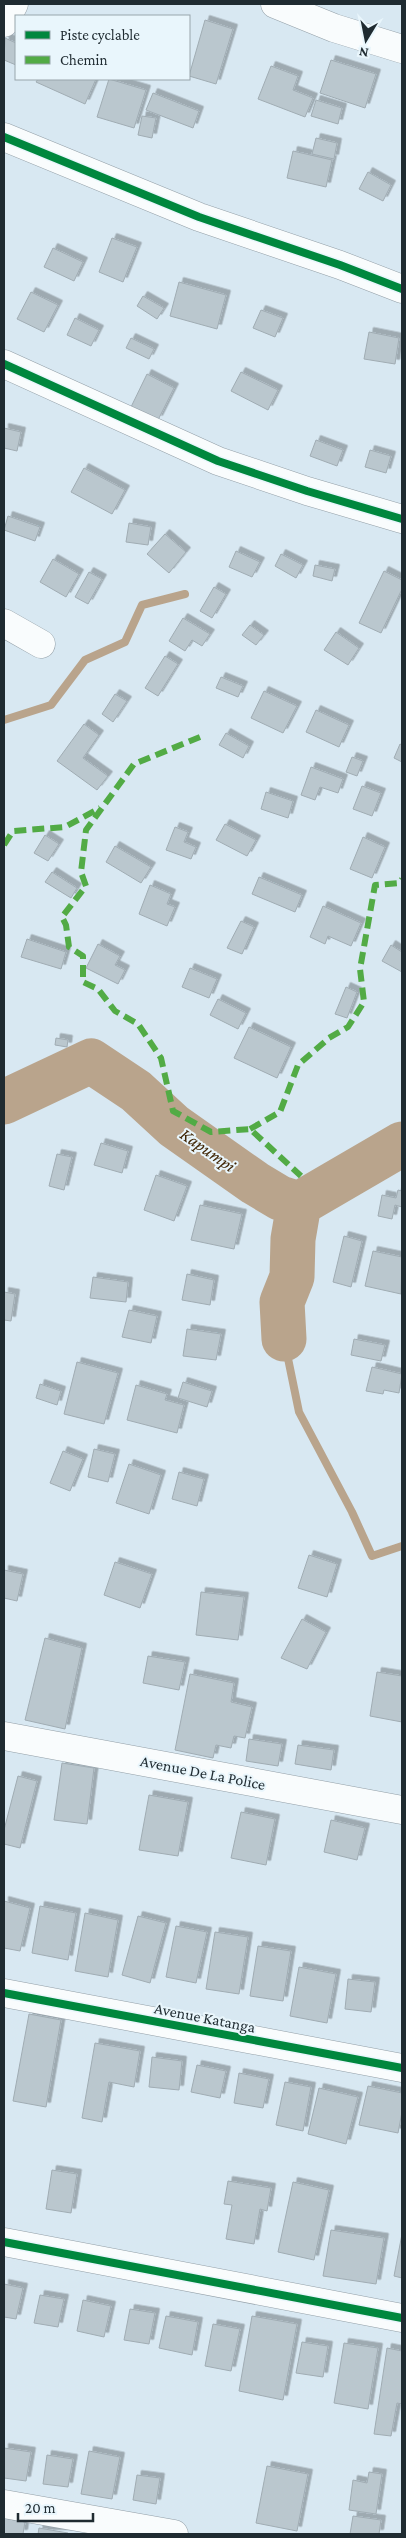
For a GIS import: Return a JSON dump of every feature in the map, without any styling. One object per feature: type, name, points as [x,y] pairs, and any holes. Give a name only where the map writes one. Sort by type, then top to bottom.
[{"type":"street","points":[[4,23],[14,4]]},
{"type":"street","points":[[275,4],[334,28],[402,49]]},
{"type":"street","points":[[4,138],[199,217],[340,265],[402,289]]},
{"type":"street","points":[[4,364],[218,461],[307,492],[402,519]]},
{"type":"street","points":[[4,623],[41,644]]},
{"type":"street","name":"Avenue De La Police","points":[[4,1736],[402,1810]]},
{"type":"street","name":"Avenue Katanga","points":[[4,1993],[402,2068]]},
{"type":"street","points":[[4,2242],[402,2318]]},
{"type":"street","points":[[4,2504],[174,2534]]},
{"type":"building","points":[[205,20],[233,29],[216,84],[190,76]]},
{"type":"building","points":[[5,38],[15,43],[15,65],[4,60]]},
{"type":"building","points":[[331,60],[376,74],[365,108],[320,93]]},
{"type":"building","points":[[271,66],[298,76],[293,90],[313,98],[305,117],[258,99]]},
{"type":"building","points":[[37,80],[96,80],[85,104],[36,82]]},
{"type":"building","points":[[109,80],[146,90],[134,128],[97,117]]},
{"type":"building","points":[[153,93],[199,111],[193,128],[146,110]]},
{"type":"building","points":[[316,100],[342,108],[338,124],[311,116]]},
{"type":"building","points":[[142,116],[156,118],[152,138],[138,135]]},
{"type":"building","points":[[316,138],[337,143],[334,159],[312,154]]},
{"type":"building","points":[[293,151],[332,160],[326,187],[287,178]]},
{"type":"building","points":[[368,172],[391,185],[383,201],[359,189]]},
{"type":"building","points":[[112,238],[137,247],[123,282],[99,272]]},
{"type":"building","points":[[53,248],[83,262],[74,281],[44,267]]},
{"type":"building","points":[[179,282],[226,295],[217,329],[170,316]]},
{"type":"building","points":[[31,292],[58,305],[44,332],[17,319]]},
{"type":"building","points":[[143,296],[164,308],[157,319],[137,306]]},
{"type":"building","points":[[261,310],[283,318],[275,337],[253,328]]},
{"type":"building","points":[[75,318],[99,330],[91,346],[67,335]]},
{"type":"building","points":[[369,332],[399,338],[395,364],[364,359]]},
{"type":"building","points":[[131,338],[154,349],[149,359],[126,348]]},
{"type":"building","points":[[241,372],[278,390],[268,410],[231,391]]},
{"type":"building","points":[[147,374],[174,388],[158,420],[131,407]]},
{"type":"building","points":[[4,428],[21,432],[17,451],[4,448]]},
{"type":"building","points":[[316,440],[343,450],[337,466],[310,456]]},
{"type":"building","points":[[370,450],[391,456],[386,473],[365,467]]},
{"type":"building","points":[[84,468],[125,490],[112,514],[71,492]]},
{"type":"building","points":[[8,516],[40,527],[35,541],[4,530]]},
{"type":"building","points":[[129,523],[151,527],[148,545],[126,542]]},
{"type":"building","points":[[165,534],[186,552],[169,573],[147,554]]},
{"type":"building","points":[[236,551],[260,562],[252,577],[229,567]]},
{"type":"building","points":[[281,554],[303,565],[296,578],[275,566]]},
{"type":"building","points":[[53,559],[79,574],[66,597],[40,582]]},
{"type":"building","points":[[315,565],[335,569],[332,581],[313,576]]},
{"type":"building","points":[[384,571],[402,580],[402,589],[381,633],[359,623]]},
{"type":"building","points":[[89,572],[102,579],[88,604],[75,597]]},
{"type":"building","points":[[214,587],[226,594],[212,618],[200,611]]},
{"type":"building","points":[[183,618],[210,634],[202,646],[192,640],[185,651],[169,641]]},
{"type":"building","points":[[250,625],[264,635],[256,645],[242,635]]},
{"type":"building","points":[[336,632],[359,648],[348,665],[324,650]]},
{"type":"building","points":[[165,656],[178,664],[158,696],[145,688]]},
{"type":"building","points":[[221,677],[243,686],[238,697],[216,688]]},
{"type":"building","points":[[264,691],[297,706],[283,733],[251,718]]},
{"type":"building","points":[[115,694],[127,701],[113,722],[102,714]]},
{"type":"building","points":[[316,710],[349,725],[339,747],[306,732]]},
{"type":"building","points":[[84,724],[99,735],[83,758],[108,776],[97,790],[57,761]]},
{"type":"building","points":[[226,733],[249,746],[243,758],[219,745]]},
{"type":"building","points":[[400,744],[402,745],[402,762],[394,758]]},
{"type":"building","points":[[352,757],[363,761],[357,776],[346,772]]},
{"type":"building","points":[[311,767],[343,779],[338,793],[320,787],[315,800],[301,795]]},
{"type":"building","points":[[362,786],[381,793],[372,816],[353,809]]},
{"type":"building","points":[[266,792],[293,801],[288,818],[261,809]]},
{"type":"building","points":[[225,824],[256,840],[247,856],[216,840]]},
{"type":"building","points":[[175,827],[188,832],[184,842],[196,847],[191,859],[166,850]]},
{"type":"building","points":[[45,835],[59,844],[48,861],[34,853]]},
{"type":"building","points":[[363,837],[385,847],[372,878],[350,869]]},
{"type":"building","points":[[115,846],[151,867],[141,883],[106,862]]},
{"type":"building","points":[[52,872],[77,888],[71,898],[45,882]]},
{"type":"building","points":[[259,877],[302,895],[295,912],[252,894]]},
{"type":"building","points":[[150,885],[171,894],[167,904],[175,907],[167,926],[139,914]]},
{"type":"building","points":[[323,906],[361,923],[351,946],[328,936],[325,944],[310,937]]},
{"type":"building","points":[[241,921],[254,927],[242,954],[227,948]]},
{"type":"building","points":[[27,939],[66,952],[61,969],[21,957]]},
{"type":"building","points":[[98,944],[120,956],[115,965],[125,970],[118,984],[86,968]]},
{"type":"building","points":[[391,945],[402,952],[402,972],[382,961]]},
{"type":"building","points":[[190,968],[217,979],[209,998],[182,987]]},
{"type":"building","points":[[346,987],[357,992],[347,1018],[335,1014]]},
{"type":"building","points":[[218,999],[246,1013],[238,1029],[210,1015]]},
{"type":"building","points":[[249,1027],[291,1047],[277,1078],[234,1058]]},
{"type":"building","points":[[56,1038],[68,1040],[67,1047],[55,1045]]},
{"type":"building","points":[[101,1143],[128,1151],[122,1173],[94,1165]]},
{"type":"building","points":[[57,1154],[72,1157],[64,1190],[49,1186]]},
{"type":"building","points":[[156,1175],[187,1186],[174,1221],[144,1210]]},
{"type":"building","points":[[398,1190],[402,1191],[402,1207],[395,1205],[392,1219],[378,1216],[382,1195],[396,1198]]},
{"type":"building","points":[[200,1205],[242,1214],[234,1249],[191,1240]]},
{"type":"building","points":[[344,1236],[362,1241],[351,1287],[333,1282]]},
{"type":"building","points":[[373,1251],[402,1257],[401,1294],[365,1286]]},
{"type":"building","points":[[187,1274],[214,1280],[210,1305],[182,1300]]},
{"type":"building","points":[[93,1277],[128,1282],[126,1302],[90,1298]]},
{"type":"building","points":[[4,1292],[15,1294],[11,1321],[4,1320]]},
{"type":"building","points":[[129,1310],[157,1316],[151,1343],[122,1337]]},
{"type":"building","points":[[187,1329],[221,1334],[216,1360],[183,1356]]},
{"type":"building","points":[[354,1339],[385,1345],[381,1361],[351,1355]]},
{"type":"building","points":[[77,1362],[118,1373],[104,1424],[64,1414]]},
{"type":"building","points":[[372,1367],[402,1374],[399,1393],[384,1390],[383,1394],[366,1391]]},
{"type":"building","points":[[183,1382],[212,1391],[207,1407],[178,1398]]},
{"type":"building","points":[[40,1384],[61,1391],[57,1405],[36,1398]]},
{"type":"building","points":[[136,1385],[167,1394],[165,1400],[184,1405],[177,1433],[127,1420]]},
{"type":"building","points":[[94,1449],[115,1454],[108,1482],[88,1477]]},
{"type":"building","points":[[63,1451],[83,1459],[70,1491],[50,1483]]},
{"type":"building","points":[[129,1464],[161,1475],[149,1514],[116,1503]]},
{"type":"building","points":[[179,1472],[204,1479],[197,1506],[172,1499]]},
{"type":"building","points":[[309,1555],[337,1564],[327,1597],[298,1588]]},
{"type":"building","points":[[115,1562],[152,1574],[140,1608],[104,1595]]},
{"type":"building","points":[[4,1570],[23,1574],[17,1601],[4,1598]]},
{"type":"building","points":[[201,1592],[244,1597],[238,1640],[196,1635]]},
{"type":"building","points":[[302,1619],[326,1632],[307,1669],[281,1658]]},
{"type":"building","points":[[45,1638],[82,1648],[65,1729],[25,1720]]},
{"type":"building","points":[[148,1656],[185,1662],[179,1690],[143,1683]]},
{"type":"building","points":[[377,1672],[402,1676],[402,1722],[370,1716]]},
{"type":"building","points":[[190,1674],[234,1683],[231,1702],[252,1707],[245,1738],[234,1736],[231,1748],[216,1745],[213,1758],[175,1750]]},
{"type":"building","points":[[249,1739],[282,1744],[278,1766],[246,1761]]},
{"type":"building","points":[[298,1745],[334,1750],[331,1770],[295,1764]]},
{"type":"building","points":[[62,1763],[94,1768],[87,1824],[54,1820]]},
{"type":"building","points":[[18,1776],[37,1781],[20,1848],[4,1844],[4,1830]]},
{"type":"building","points":[[149,1795],[188,1802],[178,1856],[139,1850]]},
{"type":"building","points":[[241,1812],[275,1819],[266,1865],[231,1858]]},
{"type":"building","points":[[331,1820],[365,1828],[357,1860],[324,1852]]},
{"type":"building","points":[[4,1901],[30,1908],[20,1951],[4,1948]]},
{"type":"building","points":[[40,1906],[76,1913],[68,1960],[32,1953]]},
{"type":"building","points":[[85,1913],[118,1920],[108,1977],[75,1971]]},
{"type":"building","points":[[138,1916],[166,1923],[150,1983],[122,1975]]},
{"type":"building","points":[[176,1926],[207,1932],[196,1983],[166,1977]]},
{"type":"building","points":[[215,1932],[248,1937],[239,1994],[206,1989]]},
{"type":"building","points":[[258,1946],[291,1951],[283,2001],[250,1996]]},
{"type":"building","points":[[299,1967],[336,1974],[327,2023],[290,2016]]},
{"type":"building","points":[[348,1979],[375,1982],[371,2012],[345,2009]]},
{"type":"building","points":[[29,2014],[61,2020],[46,2107],[13,2101]]},
{"type":"building","points":[[95,2043],[140,2051],[134,2087],[109,2082],[102,2122],[82,2118]]},
{"type":"building","points":[[152,2057],[182,2061],[179,2090],[149,2087]]},
{"type":"building","points":[[197,2065],[226,2071],[220,2098],[191,2092]]},
{"type":"building","points":[[239,2073],[269,2079],[263,2108],[234,2103]]},
{"type":"building","points":[[285,2082],[311,2087],[303,2131],[276,2125]]},
{"type":"building","points":[[368,2086],[402,2093],[402,2112],[398,2133],[359,2125]]},
{"type":"building","points":[[319,2088],[358,2097],[346,2144],[308,2134]]},
{"type":"building","points":[[52,2170],[77,2174],[71,2213],[46,2209]]},
{"type":"building","points":[[228,2181],[271,2188],[267,2211],[260,2209],[254,2244],[226,2239],[232,2205],[224,2204]]},
{"type":"building","points":[[293,2182],[329,2190],[314,2260],[278,2252]]},
{"type":"building","points":[[331,2230],[384,2238],[376,2284],[323,2276]]},
{"type":"building","points":[[402,2234],[402,2278],[394,2276]]},
{"type":"building","points":[[4,2284],[23,2288],[16,2319],[4,2317]]},
{"type":"building","points":[[40,2295],[64,2299],[58,2327],[34,2323]]},
{"type":"building","points":[[83,2300],[111,2306],[104,2337],[77,2331]]},
{"type":"building","points":[[130,2309],[155,2313],[149,2344],[124,2340]]},
{"type":"building","points":[[166,2316],[198,2322],[192,2355],[159,2348]]},
{"type":"building","points":[[252,2316],[297,2324],[283,2400],[239,2391]]},
{"type":"building","points":[[213,2324],[240,2329],[231,2371],[205,2366]]},
{"type":"building","points":[[302,2342],[328,2346],[323,2377],[296,2373]]},
{"type":"building","points":[[344,2343],[378,2348],[368,2409],[334,2403]]},
{"type":"building","points":[[387,2348],[402,2351],[402,2404],[397,2403],[391,2436],[374,2434]]},
{"type":"building","points":[[4,2448],[31,2452],[26,2481],[4,2478]]},
{"type":"building","points":[[89,2451],[120,2457],[112,2499],[81,2494]]},
{"type":"building","points":[[47,2455],[73,2459],[68,2487],[43,2484]]},
{"type":"building","points":[[267,2466],[308,2474],[297,2531],[256,2523]]},
{"type":"building","points":[[369,2472],[382,2474],[376,2514],[349,2510],[353,2480],[367,2483]]},
{"type":"building","points":[[137,2475],[160,2478],[156,2504],[133,2500]]},
{"type":"building","points":[[353,2516],[381,2520],[379,2534],[350,2534]]},
{"type":"building","points":[[4,2518],[25,2522],[23,2534],[4,2534]]},
{"type":"building","points":[[39,2528],[68,2533],[68,2534],[38,2534]]},
{"type":"waterway","points":[[4,720],[51,705],[85,660],[125,642],[142,605],[185,594]]},
{"type":"waterway","name":"Kapumpi","points":[[4,1102],[91,1061],[136,1091],[174,1126],[255,1183],[280,1198],[299,1204],[293,1239],[292,1277],[282,1302],[284,1339]]},
{"type":"waterway","points":[[299,1204],[402,1144]]},
{"type":"waterway","points":[[284,1339],[299,1412],[352,1512],[372,1556],[402,1546]]},
{"type":"marked path","points":[[200,737],[134,764],[86,830],[81,872],[86,886],[62,917],[66,925],[69,947],[83,956],[83,982],[98,989],[115,1011],[138,1024],[161,1058],[173,1111],[211,1132],[250,1129],[301,1176]]},
{"type":"marked path","points":[[4,845],[13,831],[65,827],[100,808]]},
{"type":"marked path","points":[[250,1129],[280,1112],[298,1065],[329,1038],[348,1027],[364,1002],[360,969],[375,885],[399,883],[402,879]]},
{"type":"cycle path","points":[[4,137],[199,217],[340,265],[402,289]]},
{"type":"cycle path","points":[[4,364],[218,461],[307,491],[402,519]]},
{"type":"cycle path","points":[[4,1993],[402,2068]]},
{"type":"cycle path","points":[[4,2242],[402,2318]]}]
